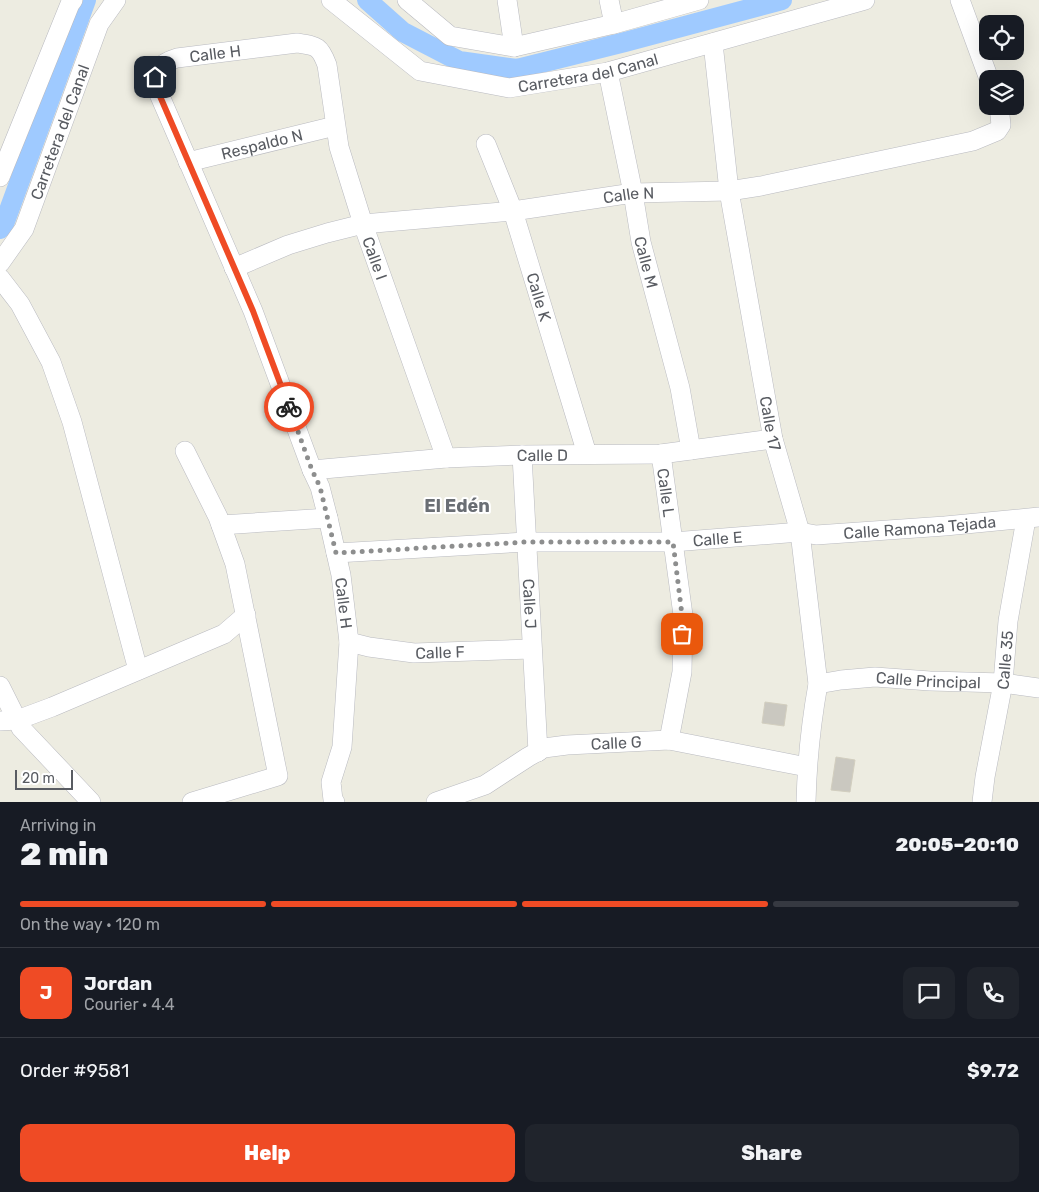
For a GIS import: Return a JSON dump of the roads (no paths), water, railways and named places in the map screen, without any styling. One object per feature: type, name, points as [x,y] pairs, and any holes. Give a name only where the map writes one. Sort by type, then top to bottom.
[{"type":"street","points":[[0,177],[73,0]]},
{"type":"street","name":"Carretera del Canal","points":[[0,263],[24,229],[99,24],[116,0]]},
{"type":"street","name":"Carretera del Canal","points":[[331,0],[420,71],[509,88],[608,72],[865,0]]},
{"type":"street","points":[[407,0],[450,36],[514,47],[614,24],[699,0]]},
{"type":"street","points":[[507,0],[514,47]]},
{"type":"street","points":[[609,0],[614,24]]},
{"type":"street","points":[[960,0],[986,70]]},
{"type":"street","name":"Calle H","points":[[322,52],[314,45],[297,43],[177,58],[166,61],[155,77],[156,87],[253,311],[320,487],[328,518],[341,575],[349,642],[342,747],[331,782],[334,801]]},
{"type":"street","name":"Calle 17","points":[[713,43],[729,191],[773,439],[800,532],[818,684],[813,707],[807,767],[806,802]]},
{"type":"street","name":"Calle I","points":[[322,52],[327,65],[339,147],[363,224],[446,458]]},
{"type":"street","name":"Calle M","points":[[608,72],[641,242],[680,388],[691,450]]},
{"type":"street","name":"Calle N","points":[[234,268],[288,245],[363,224],[513,211],[633,193],[729,191],[761,186],[973,141],[997,132],[1001,125],[1000,115]]},
{"type":"street","name":"Respaldo N","points":[[188,162],[335,126]]},
{"type":"street","name":"Calle K","points":[[486,144],[513,211],[587,454]]},
{"type":"street","points":[[0,278],[20,304],[51,362],[72,422],[138,670]]},
{"type":"street","name":"Calle D","points":[[312,470],[446,458],[522,455],[661,454],[773,439]]},
{"type":"street","points":[[185,451],[221,525],[235,564],[278,776],[192,802]]},
{"type":"street","name":"Calle L","points":[[661,454],[682,615],[682,672],[669,740]]},
{"type":"street","name":"Calle J","points":[[522,455],[538,752]]},
{"type":"street","points":[[221,525],[328,518]]},
{"type":"street","name":"Calle Ramona Tejada","points":[[800,532],[816,535],[1033,518]]},
{"type":"street","name":"Calle 35","points":[[982,802],[1003,683],[1008,620],[1033,518]]},
{"type":"street","name":"Calle E","points":[[336,553],[526,542],[673,542],[800,532]]},
{"type":"street","points":[[8,720],[52,707],[224,634],[246,615]]},
{"type":"street","name":"Calle F","points":[[349,642],[369,648],[414,653],[532,649]]},
{"type":"street","name":"Calle Principal","points":[[818,684],[875,677],[1003,683],[1039,688]]},
{"type":"street","points":[[0,686],[8,720],[21,728],[91,802]]},
{"type":"street","name":"Calle G","points":[[436,802],[485,785],[544,748],[566,745],[669,740],[807,767]]},
{"type":"waterway","points":[[0,229],[4,224],[86,0]]},
{"type":"waterway","points":[[367,0],[403,32],[459,61],[517,69],[782,0]]},
{"type":"district","name":"El Edén","points":[[457,506]]}]
